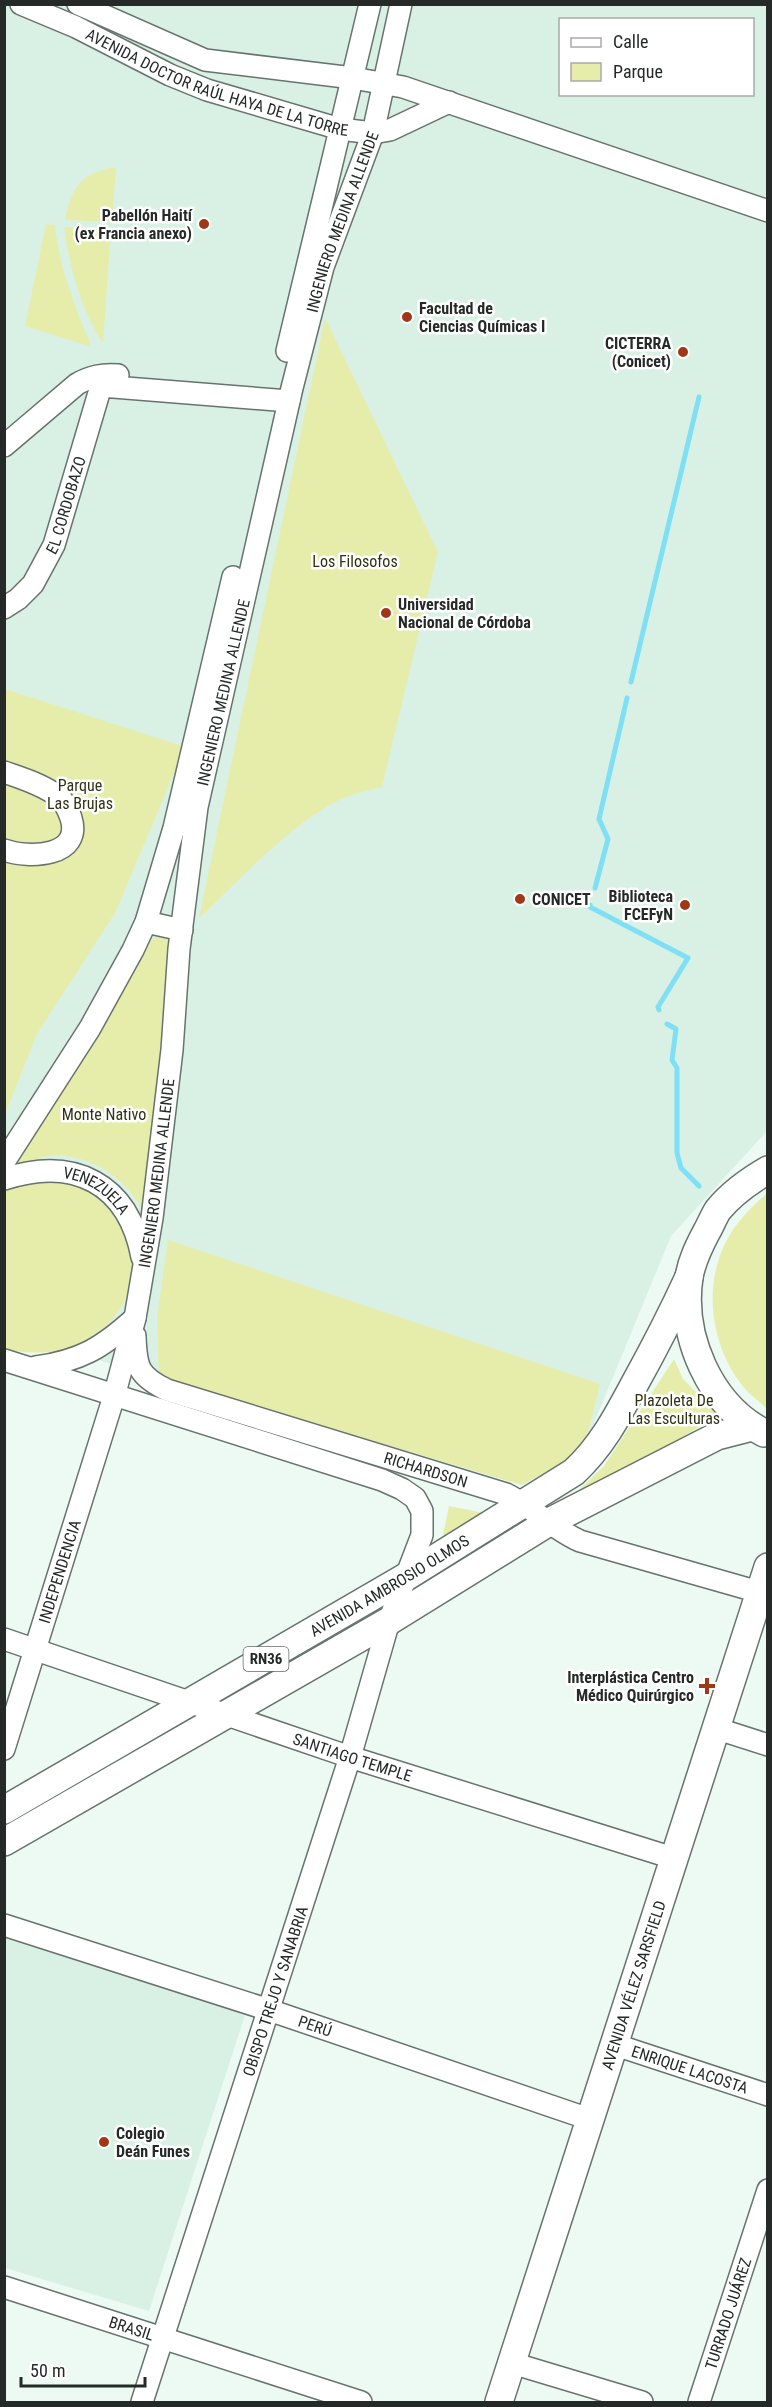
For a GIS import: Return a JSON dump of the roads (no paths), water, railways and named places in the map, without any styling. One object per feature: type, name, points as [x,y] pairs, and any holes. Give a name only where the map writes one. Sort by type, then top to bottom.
[{"type":"main road","name":"RN36","points":[[760,1431],[721,1396],[704,1370],[691,1330],[688,1309],[689,1277],[696,1251],[717,1212],[768,1158]]},
{"type":"main road","name":"RN36","points":[[742,1186],[768,1170]]},
{"type":"main road","name":"AVENIDA AMBROSIO OLMOS","points":[[4,1810],[404,1578],[574,1472],[599,1446],[660,1338],[689,1277]]},
{"type":"main road","name":"AVENIDA AMBROSIO OLMOS","points":[[4,1842],[389,1621],[549,1522],[717,1436],[760,1431]]},
{"type":"main road","name":"AVENIDA VÉLEZ SARSFIELD","points":[[499,2403],[763,1579]]},
{"type":"street","name":"AVENIDA DOCTOR RAÚL HAYA DE LA TORRE","points":[[21,4],[76,27],[170,75],[207,90],[340,129],[373,133],[390,130],[449,102]]},
{"type":"street","name":"AVENIDA DOCTOR RAÚL HAYA DE LA TORRE","points":[[78,4],[205,60],[386,82],[768,211]]},
{"type":"street","name":"INGENIERO MEDINA ALLENDE","points":[[115,1393],[135,1318],[145,1269],[172,1050],[182,930],[197,807],[340,129],[370,4]]},
{"type":"street","name":"INGENIERO MEDINA ALLENDE","points":[[4,1162],[90,1028],[146,922],[178,812],[283,394],[323,267],[373,133],[386,82],[401,4]]},
{"type":"street","points":[[4,446],[77,384],[90,376],[103,380],[283,394]]},
{"type":"street","name":"EL CORDOBAZO","points":[[4,608],[18,599],[33,584],[54,545],[103,380]]},
{"type":"street","points":[[4,772],[57,795],[65,803],[73,831],[71,839],[49,854],[18,855],[4,850]]},
{"type":"street","points":[[146,922],[182,930]]},
{"type":"street","name":"VENEZUELA","points":[[4,1179],[36,1170],[58,1170],[76,1174],[98,1184],[116,1198],[128,1213],[138,1236],[145,1269]]},
{"type":"street","points":[[33,1368],[72,1361],[92,1353],[135,1318]]},
{"type":"street","name":"RICHARDSON","points":[[135,1318],[136,1359],[141,1373],[167,1390],[506,1494],[524,1503],[580,1541],[763,1579]]},
{"type":"street","points":[[4,1360],[115,1393]]},
{"type":"street","name":"RICHARDSON","points":[[115,1393],[382,1480],[402,1489],[415,1498],[422,1511],[423,1523],[418,1545],[404,1578]]},
{"type":"street","name":"INDEPENDENCIA","points":[[4,1749],[115,1393]]},
{"type":"street","name":"OBISPO TREJO Y SANABRIA","points":[[142,2403],[350,1757],[389,1621],[404,1578]]},
{"type":"street","name":"SANTIAGO TEMPLE","points":[[4,1639],[350,1757],[673,1858]]},
{"type":"street","points":[[715,1728],[768,1745]]},
{"type":"street","name":"PERÚ","points":[[4,1925],[269,2010],[589,2119]]},
{"type":"street","name":"ENRIQUE LACOSTA","points":[[613,2044],[768,2095]]},
{"type":"street","name":"TURRADO JUÁREZ","points":[[699,2403],[768,2190]]},
{"type":"street","name":"BRASIL","points":[[4,2287],[361,2403]]},
{"type":"street","points":[[512,2363],[642,2403]]},
{"type":"waterway","points":[[631,682],[699,397]]},
{"type":"waterway","points":[[595,888],[608,839],[599,819],[627,698]]},
{"type":"waterway","points":[[590,905],[688,958],[658,1007],[659,1010]]},
{"type":"waterway","points":[[667,1024],[676,1029],[672,1060],[677,1068],[677,1153],[681,1168],[699,1186]]},
{"type":"place","name":"Pabellón Haití (ex Francia anexo)","points":[[204,224]]},
{"type":"place","name":"Facultad de Ciencias Químicas I","points":[[407,317]]},
{"type":"place","name":"CICTERRA (Conicet)","points":[[683,352]]},
{"type":"place","name":"Universidad Nacional de Córdoba","points":[[386,613]]},
{"type":"place","name":"CONICET","points":[[520,899]]},
{"type":"place","name":"Biblioteca FCEFyN","points":[[685,905]]},
{"type":"place","name":"Interplástica Centro Médico Quirúrgico","points":[[707,1686]]},
{"type":"place","name":"Colegio Deán Funes","points":[[104,2142]]},
{"type":"park label","name":"Los Filosofos","points":[[355,561]]},
{"type":"park label","name":"Parque Las Brujas","points":[[80,794]]},
{"type":"park label","name":"Monte Nativo","points":[[104,1114]]},
{"type":"park label","name":"Plazoleta De Las Esculturas","points":[[674,1409]]}]
